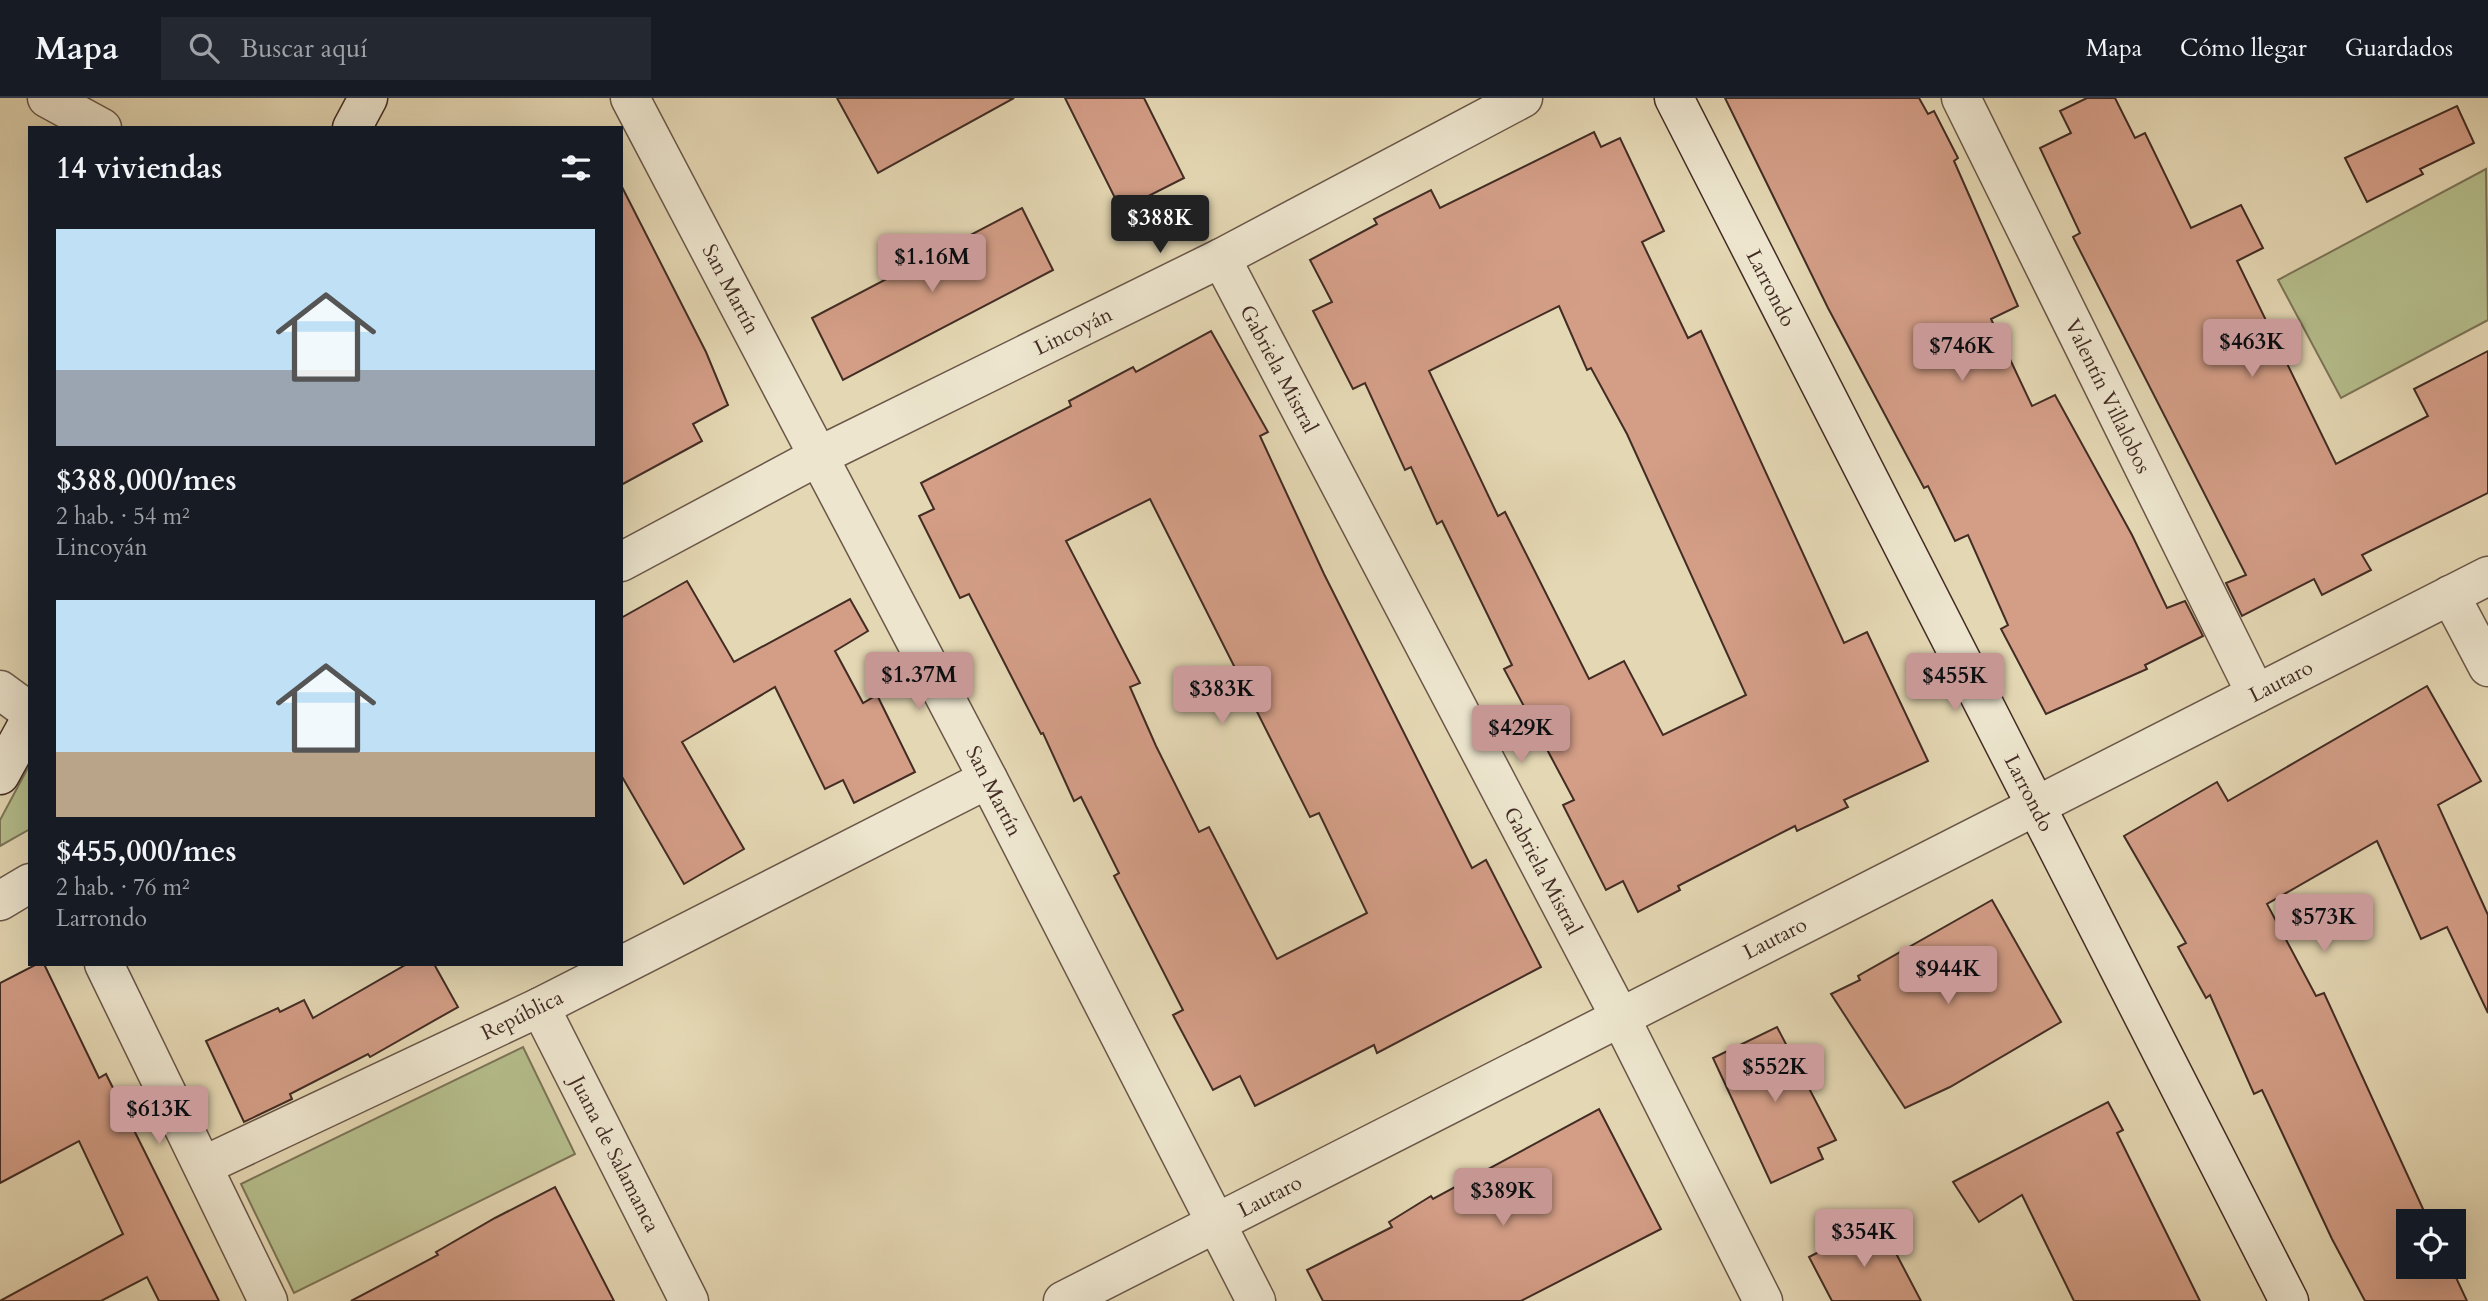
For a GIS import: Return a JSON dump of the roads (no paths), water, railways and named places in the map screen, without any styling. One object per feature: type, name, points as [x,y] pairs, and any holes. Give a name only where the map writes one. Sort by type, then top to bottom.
[{"type":"street","points":[[47,98],[98,126]]},
{"type":"street","points":[[353,126],[369,98]]},
{"type":"street","name":"San Martín","points":[[630,98],[988,779],[1256,1301]]},
{"type":"street","name":"Lincoyán","points":[[623,561],[819,456],[1221,258],[1523,98]]},
{"type":"street","name":"Larrondo","points":[[1674,98],[2289,1301]]},
{"type":"street","name":"Valentín Villalobos","points":[[1961,98],[2256,694]]},
{"type":"street","name":"Gabriela Mistral","points":[[1221,258],[1620,1017],[1763,1301]]},
{"type":"street","name":"Lautaro","points":[[1063,1301],[2488,576]]},
{"type":"street","points":[[2450,595],[2488,667]]},
{"type":"street","points":[[0,690],[28,711]]},
{"type":"street","points":[[0,775],[28,724]]},
{"type":"street","name":"República","points":[[623,965],[988,779]]},
{"type":"street","points":[[0,901],[28,884]]},
{"type":"street","points":[[105,966],[268,1301]]},
{"type":"street","name":"República","points":[[203,1166],[540,1007],[621,966]]},
{"type":"street","name":"Juana de Salamanca","points":[[540,1007],[689,1301]]}]
